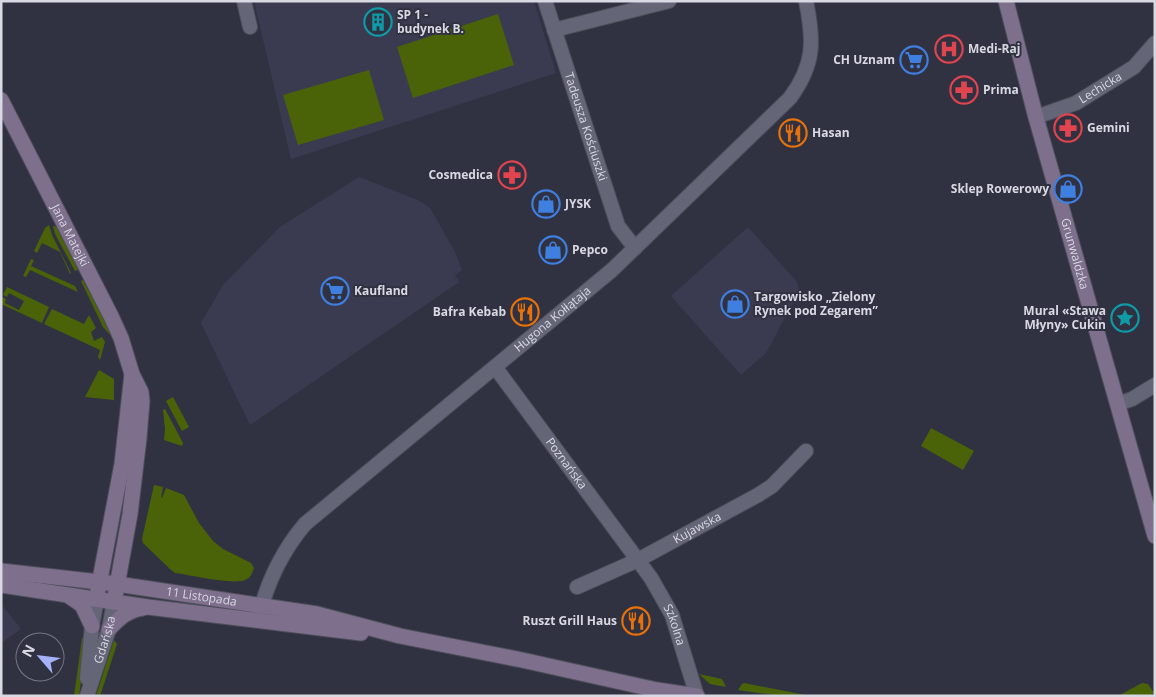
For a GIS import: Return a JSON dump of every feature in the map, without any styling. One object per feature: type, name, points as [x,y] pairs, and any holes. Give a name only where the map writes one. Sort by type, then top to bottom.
[{"type":"street","points":[[244,1],[250,27]]},
{"type":"street","name":"Tadeusza Kościuszki","points":[[545,1],[618,226],[636,248]]},
{"type":"street","points":[[554,30],[669,1]]},
{"type":"street","name":"Hugona Kołłątaja","points":[[260,612],[281,560],[292,540],[305,524],[612,270],[784,106],[806,74],[812,52],[811,24],[806,1]]},
{"type":"street","name":"Grunwaldzka","points":[[1006,1],[1036,118],[1155,536]]},
{"type":"street","name":"Lechicka","points":[[1036,118],[1076,103],[1134,67],[1155,44]]},
{"type":"street","name":"Jana Matejki","points":[[1,100],[111,316],[121,338],[132,374],[141,392],[142,412],[130,514],[117,584]]},
{"type":"street","name":"Poznańska","points":[[495,367],[638,560]]},
{"type":"street","name":"Jana Matejki","points":[[97,599],[122,464],[132,374]]},
{"type":"street","points":[[1118,404],[1132,399],[1155,385]]},
{"type":"street","name":"Kujawska","points":[[577,587],[638,560],[758,496],[772,486],[806,451]]},
{"type":"street","points":[[70,578],[85,574],[104,554]]},
{"type":"street","points":[[122,556],[128,573],[150,589]]},
{"type":"street","name":"Szkolna","points":[[638,560],[672,615],[697,696]]},
{"type":"street","name":"11 Listopada","points":[[1,571],[100,581],[150,589],[260,612]]},
{"type":"street","name":"Gdańska","points":[[86,696],[109,629],[117,584]]},
{"type":"street","name":"11 Listopada","points":[[1,585],[148,607],[326,616],[400,636],[522,660],[658,690],[697,696]]},
{"type":"street","points":[[68,595],[82,605],[92,626]]},
{"type":"street","name":"Gdańska","points":[[86,696],[92,626],[97,599]]},
{"type":"street","points":[[109,629],[127,612],[148,607]]},
{"type":"shaded area","points":[[254,1],[534,1],[556,73],[291,159]]},
{"type":"shaded area","name":"Kaufland","points":[[359,177],[418,200],[430,208],[455,252],[462,270],[455,275],[459,282],[250,425],[201,323],[223,285],[280,227]]},
{"type":"shaded area","name":"Targowisko „Zielony Rynek pod Zegarem”","points":[[748,227],[797,282],[799,291],[766,353],[741,375],[671,296]]},
{"type":"shaded area","points":[[1,604],[21,629],[1,643]]},
{"type":"green space","points":[[498,14],[514,65],[413,98],[397,47]]},
{"type":"green space","points":[[369,70],[384,120],[298,145],[283,95]]},
{"type":"green space","points":[[49,225],[70,274],[60,252],[42,243],[37,253],[34,251],[45,228]]},
{"type":"green space","points":[[53,226],[58,227],[78,270],[75,271],[55,234]]},
{"type":"green space","points":[[31,259],[34,260],[31,266],[75,286],[78,292],[30,270],[26,277],[23,276]]},
{"type":"green space","points":[[83,280],[111,336],[103,327],[81,281]]},
{"type":"green space","points":[[7,287],[49,307],[42,323],[1,304],[2,297],[6,299],[5,303],[19,310],[24,301],[9,293],[7,297],[3,295]]},
{"type":"green space","points":[[52,309],[84,324],[89,315],[96,328],[91,332],[94,341],[102,337],[105,342],[100,360],[98,357],[100,350],[44,324]]},
{"type":"green space","points":[[99,370],[114,379],[114,400],[85,397]]},
{"type":"green space","points":[[173,397],[189,427],[182,431],[166,401]]},
{"type":"green space","points":[[165,409],[183,443],[182,446],[164,440],[163,410]]},
{"type":"green space","points":[[931,428],[974,451],[963,470],[921,446]]},
{"type":"green space","points":[[154,485],[163,487],[162,498],[166,488],[184,495],[199,523],[213,541],[223,549],[251,563],[254,568],[250,577],[239,581],[222,581],[175,573],[170,569],[143,543],[142,539]]},
{"type":"green space","points":[[87,636],[79,696],[74,696],[82,638]]},
{"type":"green space","points":[[114,640],[117,644],[100,696],[96,696]]},
{"type":"green space","points":[[699,674],[722,679],[726,687],[710,684]]},
{"type":"green space","points":[[744,683],[811,696],[781,696],[738,690]]},
{"type":"green space","points":[[1142,683],[1148,684],[1154,693],[1149,696],[1118,696]]},
{"type":"place","name":"SP 1 - budynek B.","points":[[378,22]]},
{"type":"place","name":"Medi-Raj","points":[[949,49]]},
{"type":"place","name":"CH Uznam","points":[[914,60]]},
{"type":"place","name":"Prima","points":[[964,90]]},
{"type":"place","name":"Gemini","points":[[1068,128]]},
{"type":"place","name":"Hasan","points":[[793,133]]},
{"type":"place","name":"Cosmedica","points":[[512,175]]},
{"type":"place","name":"Sklep Rowerowy","points":[[1068,189]]},
{"type":"place","name":"JYSK","points":[[546,204]]},
{"type":"place","name":"Pepco","points":[[553,250]]},
{"type":"place","name":"Kaufland","points":[[335,291]]},
{"type":"place","name":"Targowisko „Zielony Rynek pod Zegarem”","points":[[735,304]]},
{"type":"place","name":"Bafra Kebab","points":[[525,312]]},
{"type":"place","name":"Mural «Stawa Młyny» Cukin","points":[[1125,318]]},
{"type":"place","name":"Ruszt Grill Haus","points":[[636,621]]}]
